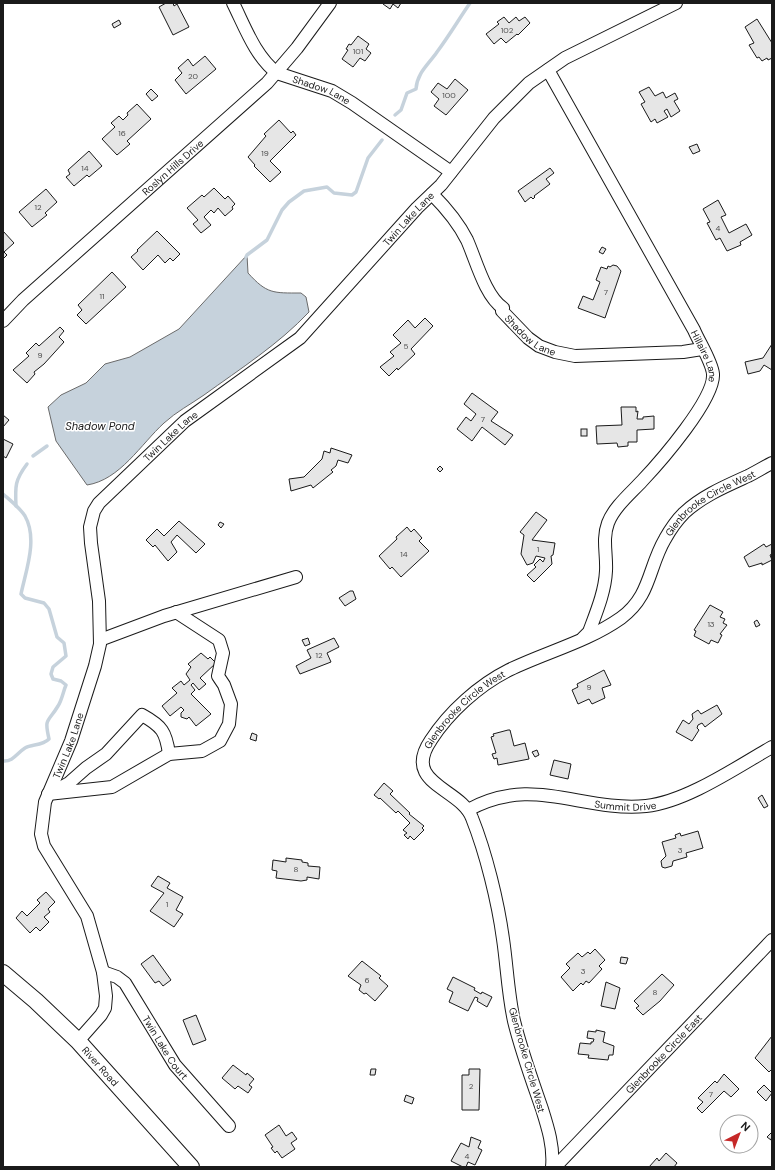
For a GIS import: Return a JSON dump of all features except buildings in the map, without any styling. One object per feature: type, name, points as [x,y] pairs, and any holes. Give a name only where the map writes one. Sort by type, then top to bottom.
[{"type":"main road","name":"River Road","points":[[3,973],[36,1001],[78,1041],[191,1167]]},
{"type":"street","name":"Shadow Lane","points":[[234,3],[254,46],[271,68],[277,73],[332,91],[352,103],[451,172]]},
{"type":"street","name":"Roslyn Hills Drive","points":[[3,321],[23,300],[277,73],[330,3]]},
{"type":"street","name":"Twin Lake Lane","points":[[78,1041],[101,1015],[105,1008],[106,996],[103,972],[87,916],[42,840],[43,811],[48,794],[71,741],[95,666],[100,640],[99,601],[90,527],[94,512],[99,503],[185,421],[300,338],[417,208],[432,194],[499,113],[529,83],[565,58],[676,3]]},
{"type":"street","name":"Hillaire Lane","points":[[548,70],[694,330],[713,374],[710,392],[656,466],[611,518],[605,535],[605,585],[589,632],[581,640]]},
{"type":"street","name":"Shadow Lane","points":[[432,194],[446,207],[458,224],[497,304],[503,308],[502,311],[528,338],[540,346],[554,352],[575,356],[683,352],[702,349]]},
{"type":"street","name":"Glenbrooke Circle West","points":[[554,1167],[552,1146],[515,1024],[509,996],[503,937],[492,885],[481,845],[468,810],[462,803],[436,786],[428,777],[423,762],[425,751],[430,741],[462,704],[494,678],[511,669],[581,640],[610,626],[638,603],[644,592],[665,539],[685,512],[702,499],[772,463]]},
{"type":"street","points":[[100,640],[176,612],[296,577]]},
{"type":"street","points":[[48,794],[112,787],[169,754],[202,751],[220,741],[229,724],[231,704],[224,685],[218,676],[223,653],[219,640],[176,612]]},
{"type":"street","points":[[48,794],[69,783],[86,768],[106,754],[142,715],[155,722],[167,737],[169,754]]},
{"type":"street","name":"Summit Drive","points":[[468,810],[481,803],[519,793],[537,793],[629,806],[661,803],[687,794],[772,747]]},
{"type":"street","name":"Glenbrooke Circle East","points":[[554,1167],[772,940]]},
{"type":"street","name":"Twin Lake Court","points":[[103,972],[117,977],[125,983],[175,1065],[229,1126]]},
{"type":"water","name":"Shadow Pond","points":[[247,255],[248,273],[260,285],[271,291],[301,293],[306,297],[309,312],[285,335],[259,356],[169,419],[155,431],[120,469],[99,482],[87,485],[56,441],[48,407],[61,395],[86,383],[105,364],[130,357],[179,329]]},
{"type":"waterway","points":[[395,115],[401,110],[407,93],[416,89],[418,78],[470,3]]},
{"type":"waterway","points":[[246,257],[267,240],[282,210],[289,202],[304,191],[327,187],[334,193],[352,195],[356,192],[368,158],[382,140]]},
{"type":"waterway","points":[[33,456],[47,446]]},
{"type":"waterway","points":[[16,506],[18,479],[27,464]]},
{"type":"waterway","points":[[3,494],[18,507],[25,516],[31,535],[30,555],[21,594],[25,598],[44,603],[49,609],[57,637],[64,643],[66,656],[53,667],[51,674],[53,679],[61,681],[66,685],[59,704],[47,723],[49,739],[43,743],[25,748],[12,759],[3,761]]}]
